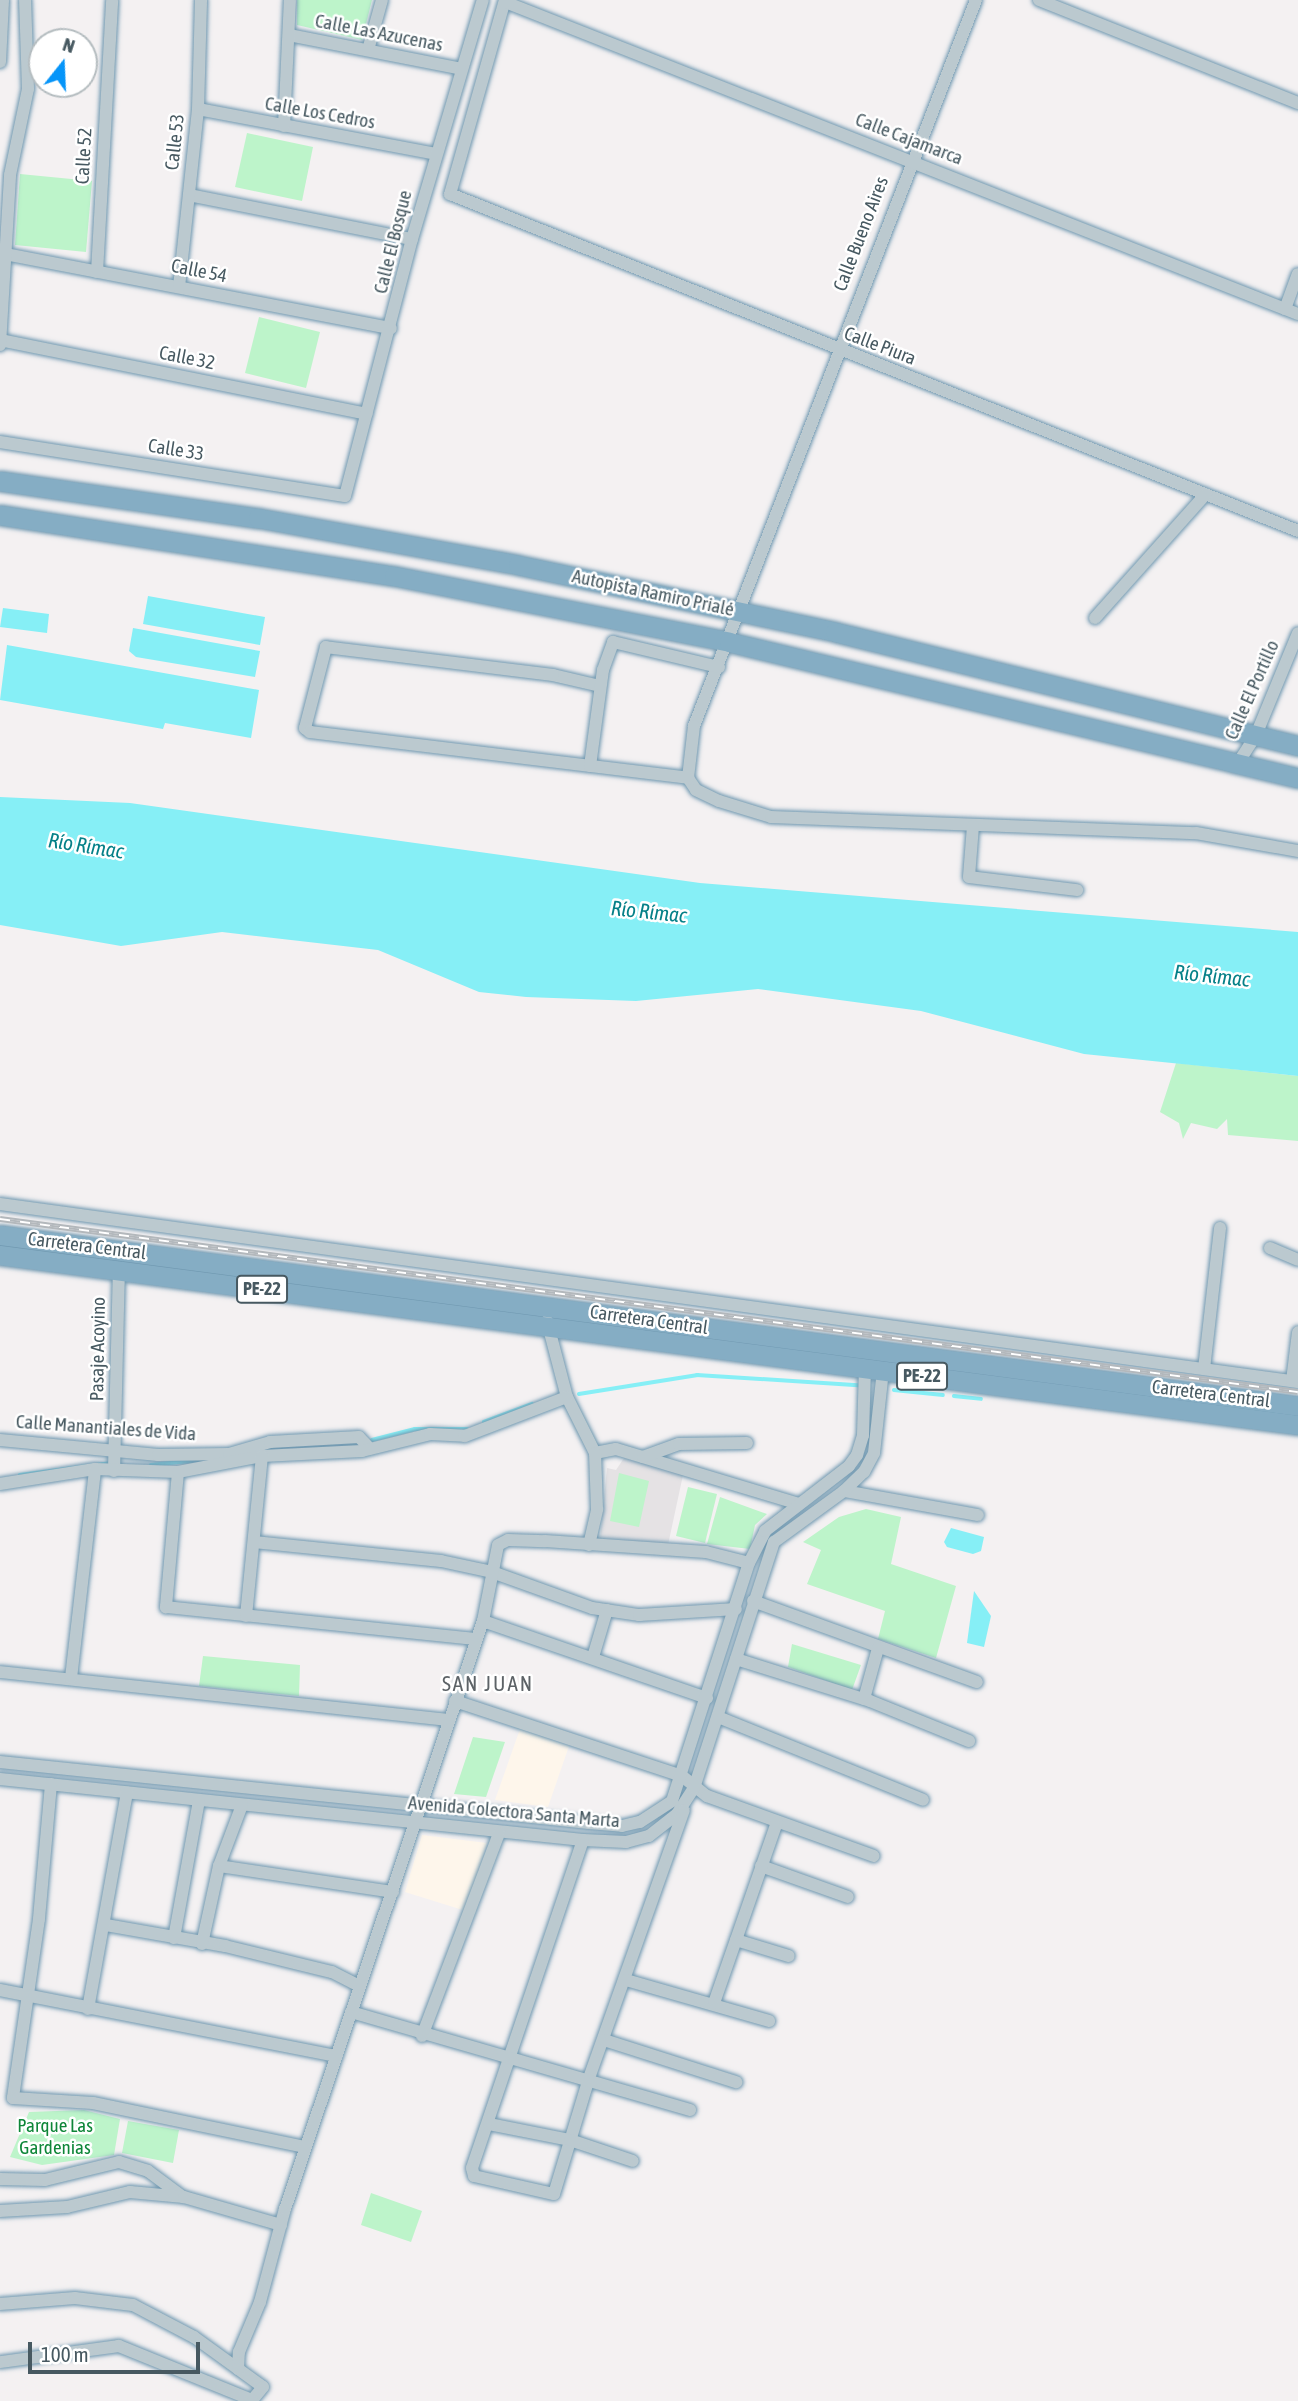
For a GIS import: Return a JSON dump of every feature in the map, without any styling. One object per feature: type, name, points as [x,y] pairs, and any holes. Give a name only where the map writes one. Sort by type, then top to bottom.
[{"type":"highway","name":"Autopista Ramiro Prialé","points":[[0,481],[258,518],[742,611],[1298,746]]},
{"type":"highway","name":"Autopista Ramiro Prialé","points":[[0,515],[394,576],[729,642],[1298,778]]},
{"type":"highway","name":"Carretera Central","points":[[0,1235],[550,1307],[1107,1390],[1298,1425]]},
{"type":"highway","name":"Carretera Central","points":[[0,1255],[874,1369],[1298,1406]]},
{"type":"street","points":[[0,62],[3,0]]},
{"type":"street","points":[[0,345],[3,253],[10,175],[28,89],[25,0]]},
{"type":"street","name":"Calle 52","points":[[97,272],[112,0]]},
{"type":"street","name":"Calle 53","points":[[178,287],[198,109],[201,0]]},
{"type":"street","points":[[284,126],[290,0]]},
{"type":"street","points":[[368,50],[382,0]]},
{"type":"street","name":"Calle El Bosque","points":[[345,496],[391,328],[412,239],[483,0]]},
{"type":"street","name":"Calle Bueno Aires","points":[[688,778],[689,743],[742,611],[910,160],[976,0]]},
{"type":"street","points":[[1039,0],[1298,103]]},
{"type":"street","name":"Calle Cajamarca","points":[[505,1],[1298,314]]},
{"type":"street","name":"Calle Piura","points":[[505,1],[450,194],[1298,531]]},
{"type":"street","name":"Calle Las Azucenas","points":[[289,35],[462,69]]},
{"type":"street","name":"Calle Los Cedros","points":[[198,109],[436,154]]},
{"type":"street","points":[[189,195],[412,239]]},
{"type":"street","name":"Calle 54","points":[[3,253],[391,328]]},
{"type":"street","points":[[1285,309],[1298,274]]},
{"type":"street","name":"Calle 32","points":[[0,340],[367,414]]},
{"type":"street","name":"Calle 33","points":[[0,442],[345,496]]},
{"type":"street","points":[[1095,618],[1206,494]]},
{"type":"street","name":"Calle El Portillo","points":[[1238,763],[1256,735],[1298,633]]},
{"type":"street","points":[[590,766],[600,686],[612,642],[719,667]]},
{"type":"street","points":[[600,686],[539,674],[326,647],[305,728],[310,732],[688,778],[696,790],[719,802],[771,817],[972,826],[1049,825],[1196,833],[1298,851]]},
{"type":"street","points":[[972,826],[969,877],[1077,890]]},
{"type":"street","points":[[0,1204],[427,1265],[1295,1382],[1298,1332]]},
{"type":"street","points":[[1203,1369],[1220,1228]]},
{"type":"street","points":[[296,1273],[298,1247]]},
{"type":"street","points":[[1270,1248],[1298,1261]]},
{"type":"street","points":[[422,1290],[427,1265]]},
{"type":"street","name":"Pasaje Acoyino","points":[[114,1471],[119,1270]]},
{"type":"street","points":[[550,1307],[546,1326],[567,1397],[595,1453],[597,1509],[589,1545]]},
{"type":"street","name":"Avenida Colectora Santa Marta","points":[[0,1779],[499,1833],[626,1842],[649,1836],[664,1826],[691,1793],[774,1542],[844,1490],[864,1472],[874,1453],[874,1369]]},
{"type":"street","name":"Avenida Colectora Santa Marta","points":[[0,1762],[622,1826],[660,1811],[672,1801],[682,1776],[749,1563],[765,1531],[849,1466],[857,1455],[874,1369]]},
{"type":"street","points":[[0,1484],[95,1469],[178,1472],[262,1456],[370,1449],[430,1434],[466,1436],[567,1397]]},
{"type":"street","name":"Calle Manantiales de Vida","points":[[0,1440],[115,1451],[229,1454],[270,1442],[359,1437],[370,1449]]},
{"type":"street","points":[[643,1457],[679,1444],[747,1443]]},
{"type":"street","points":[[595,1453],[616,1449],[799,1504]]},
{"type":"street","points":[[246,1616],[262,1456]]},
{"type":"street","points":[[71,1678],[95,1469]]},
{"type":"street","points":[[178,1472],[166,1607],[476,1639]]},
{"type":"street","points":[[844,1490],[978,1515]]},
{"type":"street","points":[[238,2369],[239,2352],[260,2302],[306,2147],[483,1621],[498,1545],[508,1540],[706,1552],[749,1563]]},
{"type":"street","points":[[254,1542],[441,1561],[492,1572],[607,1610],[639,1615],[736,1609]]},
{"type":"street","points":[[753,1601],[977,1682]]},
{"type":"street","points":[[593,1657],[607,1610]]},
{"type":"street","points":[[483,1621],[707,1698]]},
{"type":"street","points":[[864,1699],[878,1648]]},
{"type":"street","points":[[736,1658],[864,1699],[969,1741]]},
{"type":"street","points":[[0,1672],[449,1720]]},
{"type":"street","points":[[455,1701],[682,1776],[691,1793],[874,1857]]},
{"type":"street","points":[[718,1717],[923,1800]]},
{"type":"street","points":[[51,1784],[39,1919],[11,2093],[17,2101],[93,2103],[306,2147]]},
{"type":"street","points":[[88,2008],[106,1925],[127,1792]]},
{"type":"street","points":[[583,1840],[472,2168],[474,2176],[554,2194],[589,2078],[691,1793]]},
{"type":"street","points":[[174,1938],[199,1800]]},
{"type":"street","points":[[202,1944],[219,1866],[242,1805]]},
{"type":"street","points":[[714,2003],[777,1822]]},
{"type":"street","points":[[422,2036],[499,1833]]},
{"type":"street","points":[[219,1866],[393,1892]]},
{"type":"street","points":[[761,1866],[848,1897]]},
{"type":"street","points":[[106,1925],[332,1972],[360,1986]]},
{"type":"street","points":[[736,1940],[789,1956]]},
{"type":"street","points":[[626,1980],[714,2003],[769,2021]]},
{"type":"street","points":[[0,1990],[337,2056]]},
{"type":"street","points":[[351,2012],[422,2036],[589,2078],[690,2110]]},
{"type":"street","points":[[604,2040],[736,2082]]},
{"type":"street","points":[[489,2124],[570,2140],[633,2161]]},
{"type":"street","points":[[0,2179],[46,2180],[119,2162],[148,2171],[184,2197]]},
{"type":"street","points":[[0,2211],[67,2207],[130,2192],[184,2197],[281,2225]]},
{"type":"street","points":[[0,2304],[75,2298],[133,2305],[194,2337],[260,2382],[263,2387],[257,2398],[119,2346],[0,2362]]},
{"type":"shaded area","points":[[624,1458],[683,1475],[668,1545],[600,1540],[607,1468],[616,1470]]},
{"type":"shaded area","points":[[520,1729],[569,1746],[548,1807],[495,1800]]},
{"type":"shaded area","points":[[422,1835],[487,1843],[466,1911],[405,1892]]},
{"type":"green space","points":[[297,0],[372,0],[362,40],[297,25]]},
{"type":"green space","points":[[247,133],[313,147],[302,201],[235,187]]},
{"type":"green space","points":[[20,174],[92,181],[86,252],[15,245]]},
{"type":"green space","points":[[259,317],[320,332],[306,388],[245,373]]},
{"type":"green space","points":[[1176,1063],[1298,1076],[1298,1141],[1228,1135],[1227,1119],[1217,1129],[1191,1123],[1183,1139],[1179,1123],[1160,1112]]},
{"type":"green space","points":[[619,1473],[649,1481],[639,1527],[610,1521]]},
{"type":"green space","points":[[688,1487],[717,1494],[705,1543],[676,1536]]},
{"type":"green space","points":[[720,1497],[767,1514],[755,1525],[750,1549],[707,1544]]},
{"type":"green space","points":[[866,1509],[901,1517],[891,1564],[956,1586],[936,1658],[878,1639],[885,1611],[807,1584],[821,1550],[803,1542],[839,1517]]},
{"type":"green space","points":[[792,1644],[861,1665],[852,1690],[788,1667]]},
{"type":"green space","points":[[203,1656],[300,1665],[299,1696],[199,1686]]},
{"type":"green space","points":[[473,1737],[505,1742],[486,1797],[454,1794]]},
{"type":"green space","name":"Parque Las Gardenias","points":[[84,2110],[120,2119],[114,2155],[42,2165],[10,2157],[29,2112]]},
{"type":"green space","points":[[128,2121],[179,2130],[173,2163],[122,2153]]},
{"type":"green space","points":[[371,2193],[422,2211],[411,2242],[361,2225]]},
{"type":"water","points":[[148,596],[265,617],[260,645],[143,624]]},
{"type":"water","points":[[3,608],[49,614],[47,633],[0,627]]},
{"type":"water","points":[[133,628],[260,651],[255,677],[136,657],[129,651]]},
{"type":"water","points":[[7,645],[259,690],[251,738],[165,723],[163,729],[0,700]]},
{"type":"water","name":"Río Rímac","points":[[0,797],[130,803],[700,883],[1298,932],[1298,1076],[1084,1054],[921,1011],[758,989],[636,1001],[526,997],[479,992],[378,950],[222,932],[121,946],[0,925]]},
{"type":"water","points":[[951,1528],[984,1537],[981,1551],[973,1554],[947,1547],[944,1542]]},
{"type":"water","points":[[974,1591],[991,1616],[984,1647],[967,1643]]},
{"type":"waterway","points":[[579,1394],[697,1375],[858,1385]]},
{"type":"waterway","points":[[894,1390],[943,1395]]},
{"type":"waterway","points":[[954,1396],[981,1399]]},
{"type":"waterway","points":[[484,1422],[532,1404]]},
{"type":"waterway","points":[[372,1440],[415,1429],[467,1429]]},
{"type":"waterway","points":[[151,1465],[199,1460]]},
{"type":"waterway","points":[[20,1475],[113,1463]]},
{"type":"railway","points":[[0,1219],[1298,1392]]},
{"type":"district","name":"SAN JUAN","points":[[488,1683]]}]
